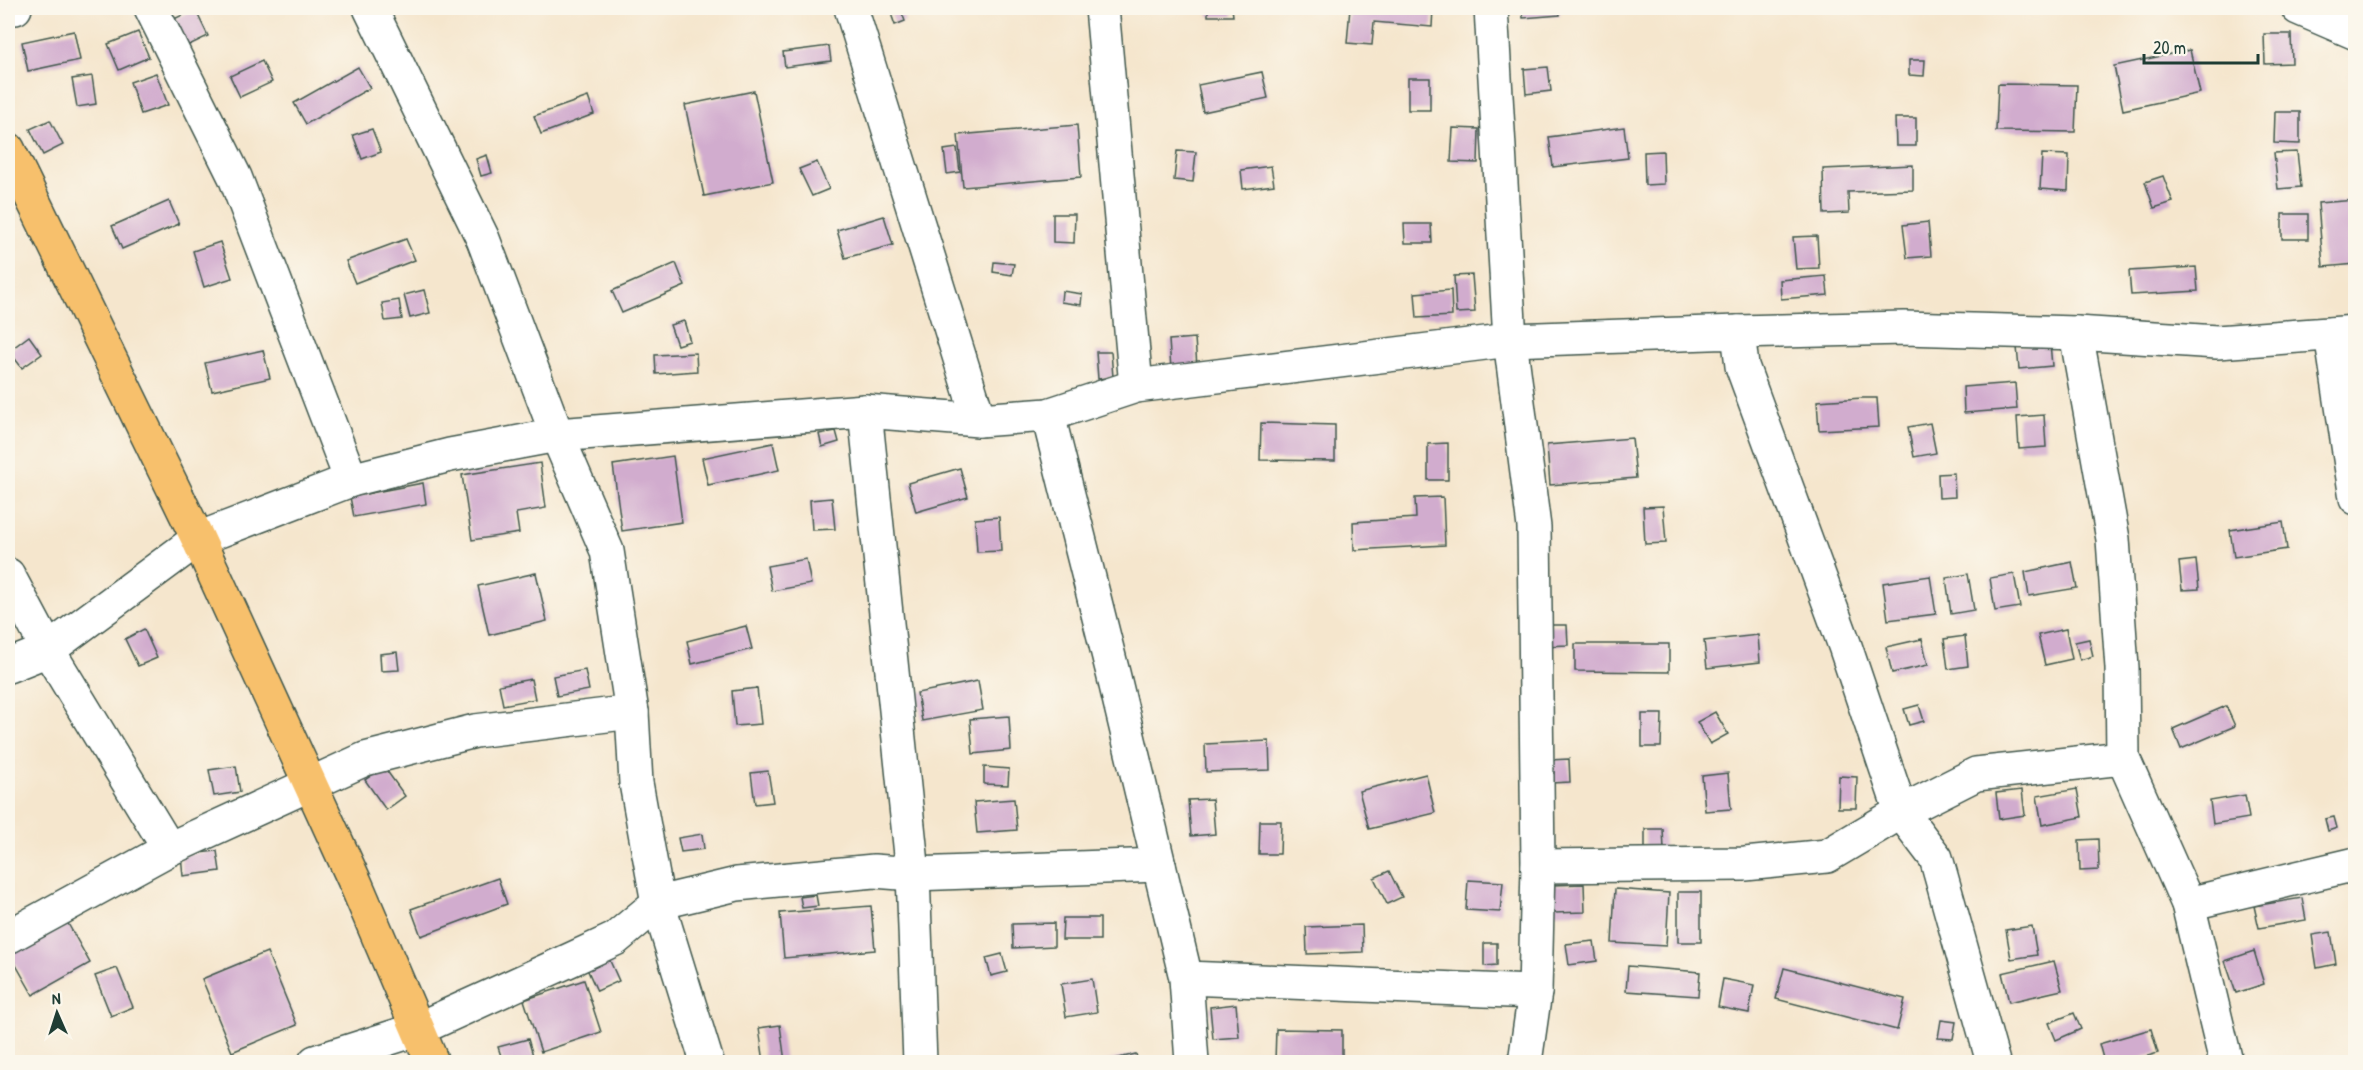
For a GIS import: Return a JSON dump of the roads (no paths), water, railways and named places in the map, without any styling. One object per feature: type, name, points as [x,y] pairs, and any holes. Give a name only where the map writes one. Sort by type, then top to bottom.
[{"type":"main road","points":[[8,149],[198,539],[355,882],[432,1062]]},
{"type":"street","points":[[8,8],[15,8]]},
{"type":"street","points":[[151,8],[235,177],[351,480]]},
{"type":"street","points":[[370,8],[483,239],[557,435],[607,551],[632,712],[636,783],[658,903],[707,1062]]},
{"type":"street","points":[[852,8],[979,420]]},
{"type":"street","points":[[1102,8],[1136,386]]},
{"type":"street","points":[[1491,8],[1510,340],[1534,527],[1538,866],[1535,992],[1525,1062]]},
{"type":"street","points":[[2298,8],[2355,33]]},
{"type":"street","points":[[8,666],[48,650],[198,539],[351,480],[450,455],[557,435],[865,411],[979,420],[1048,415],[1136,386],[1510,340],[1904,328],[2076,333],[2217,342],[2343,333],[2355,498]]},
{"type":"street","points":[[1738,332],[1742,366],[1845,646],[1900,812],[1936,858],[1993,1062]]},
{"type":"street","points":[[2076,333],[2113,539],[2122,668],[2123,758],[2188,904],[2226,1062]]},
{"type":"street","points":[[865,411],[913,874],[920,1062]]},
{"type":"street","points":[[1048,415],[1186,978],[1192,1062]]},
{"type":"street","points":[[8,575],[48,650],[169,849]]},
{"type":"street","points":[[8,937],[169,849],[366,759],[475,731],[632,712]]},
{"type":"street","points":[[1538,866],[1745,864],[1827,855],[1900,812],[1976,774],[2123,758]]},
{"type":"street","points":[[2188,904],[2355,864]]},
{"type":"street","points":[[315,1062],[418,1029],[615,939],[658,903],[737,884],[874,871],[913,874],[1159,865]]},
{"type":"street","points":[[1186,978],[1535,992]]}]
